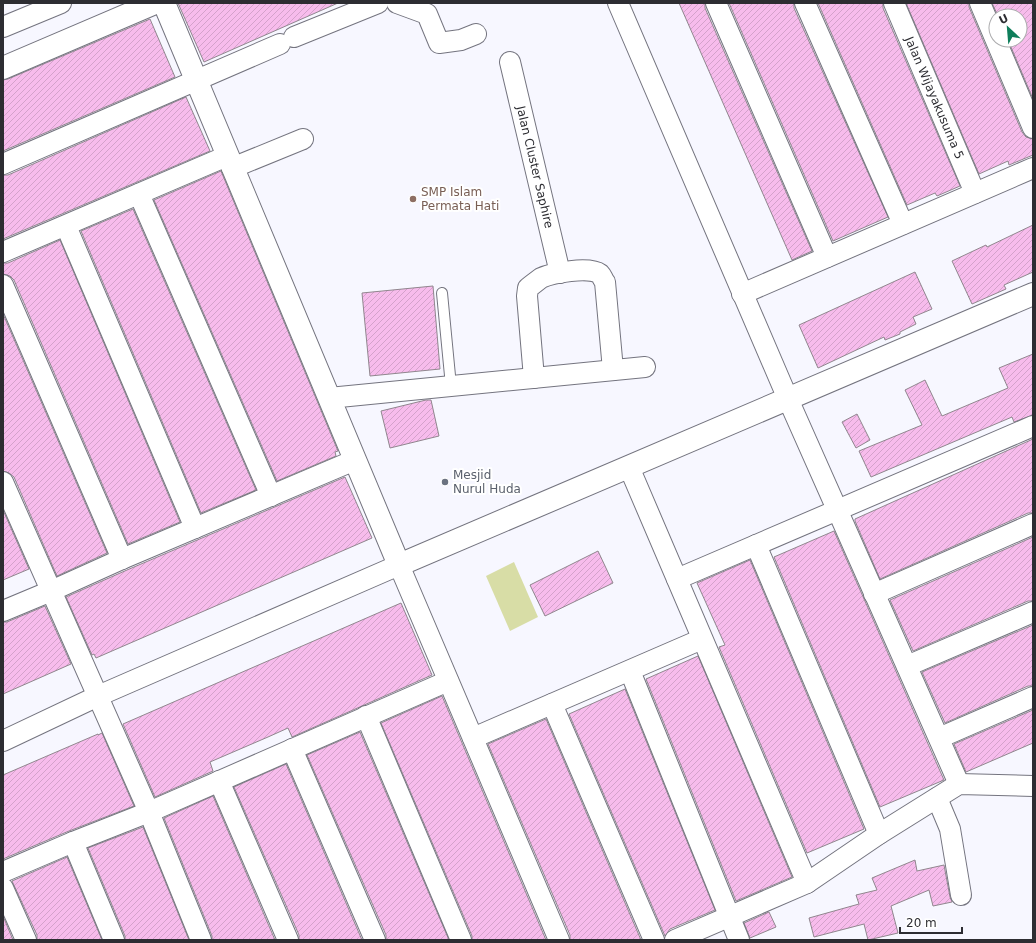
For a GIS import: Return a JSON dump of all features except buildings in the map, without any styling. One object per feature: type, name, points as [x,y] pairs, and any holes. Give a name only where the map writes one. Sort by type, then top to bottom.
[{"type":"street","points":[[3,27],[61,3]]},
{"type":"street","points":[[3,68],[155,3]]},
{"type":"street","points":[[164,3],[399,565],[559,940]]},
{"type":"street","points":[[3,164],[287,41],[336,11],[378,3]]},
{"type":"street","points":[[397,3],[427,14],[439,43],[461,40],[476,34]]},
{"type":"street","points":[[618,3],[742,294],[959,784]]},
{"type":"street","points":[[716,3],[827,257]]},
{"type":"street","points":[[805,3],[903,224]]},
{"type":"street","name":"Jalan Wijayakusuma 5","points":[[894,3],[975,193]]},
{"type":"street","points":[[980,3],[1033,128]]},
{"type":"street","name":"Jalan Cluster Saphire","points":[[510,62],[560,273]]},
{"type":"street","points":[[3,252],[139,194],[230,162],[303,139]]},
{"type":"street","points":[[742,294],[1033,168]]},
{"type":"street","points":[[139,194],[271,496]]},
{"type":"street","points":[[66,226],[195,528]]},
{"type":"street","points":[[534,378],[527,296],[528,288],[540,279],[552,274],[578,271],[600,274],[605,282],[613,370]]},
{"type":"street","points":[[3,284],[122,559]]},
{"type":"street","points":[[3,741],[98,696],[399,565],[1033,294]]},
{"type":"street","points":[[329,398],[645,367]]},
{"type":"street","points":[[677,579],[1033,426]]},
{"type":"street","points":[[3,611],[51,592],[122,559],[355,460]]},
{"type":"street","points":[[628,467],[807,883]]},
{"type":"street","points":[[3,482],[149,812],[201,940]]},
{"type":"street","points":[[874,594],[1033,524]]},
{"type":"street","points":[[756,545],[879,834]]},
{"type":"street","points":[[907,666],[1033,612]]},
{"type":"street","points":[[473,738],[702,639]]},
{"type":"street","points":[[630,671],[739,940]]},
{"type":"street","points":[[3,872],[149,812],[292,748],[448,681]]},
{"type":"street","points":[[939,738],[1033,697]]},
{"type":"street","points":[[552,704],[654,940]]},
{"type":"street","points":[[366,716],[461,940]]},
{"type":"street","points":[[292,748],[375,940]]},
{"type":"street","points":[[219,781],[288,940]]},
{"type":"street","points":[[675,940],[807,883],[879,834],[959,784],[1033,786]]},
{"type":"street","points":[[937,798],[950,829],[962,895]]},
{"type":"street","points":[[73,842],[114,940]]},
{"type":"street","points":[[3,888],[26,940]]},
{"type":"lane","points":[[442,293],[450,386]]},
{"type":"green space","points":[[514,562],[538,617],[510,631],[486,576]]},
{"type":"place","name":"SMP Islam Permata Hati","points":[[413,199]]},
{"type":"place","name":"Mesjid Nurul Huda","points":[[445,482]]}]
